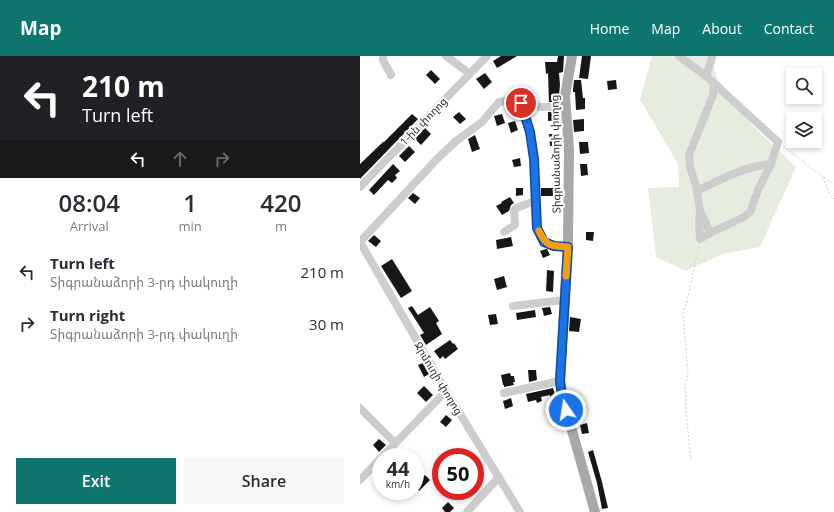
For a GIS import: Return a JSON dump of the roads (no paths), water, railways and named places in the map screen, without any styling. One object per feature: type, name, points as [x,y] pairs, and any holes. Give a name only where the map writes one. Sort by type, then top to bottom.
[{"type":"main road","name":"Տիգրանաձորի փողոց","points":[[572,56],[565,96],[569,148],[568,247],[560,381],[562,395],[595,512]]},
{"type":"street","points":[[383,56],[383,60],[391,75]]},
{"type":"street","points":[[446,56],[469,73]]},
{"type":"street","name":"1-ին փողոց","points":[[360,187],[487,56]]},
{"type":"street","points":[[679,56],[706,76],[778,142],[771,164],[758,190],[750,212],[744,217],[700,239],[700,210]]},
{"type":"street","points":[[706,76],[712,56]]},
{"type":"street","points":[[710,233],[700,210],[690,167],[689,155],[713,96],[714,84]]},
{"type":"street","points":[[360,242],[436,159],[456,141],[482,122],[499,102],[512,100],[541,107],[565,107]]},
{"type":"street","points":[[521,103],[530,132],[534,159],[537,228],[544,242],[554,246],[568,247]]},
{"type":"street","points":[[696,191],[753,167],[771,164]]},
{"type":"street","points":[[504,232],[515,225],[514,211],[516,208],[535,201]]},
{"type":"street","name":"Ջրմուղի փողոց","points":[[360,242],[446,391],[520,512]]},
{"type":"street","points":[[513,306],[564,300]]},
{"type":"street","points":[[504,393],[560,381]]},
{"type":"street","points":[[390,448],[446,391]]},
{"type":"street","points":[[360,408],[395,443]]},
{"type":"street","points":[[360,480],[372,467]]},
{"type":"street","points":[[467,512],[499,477]]}]
